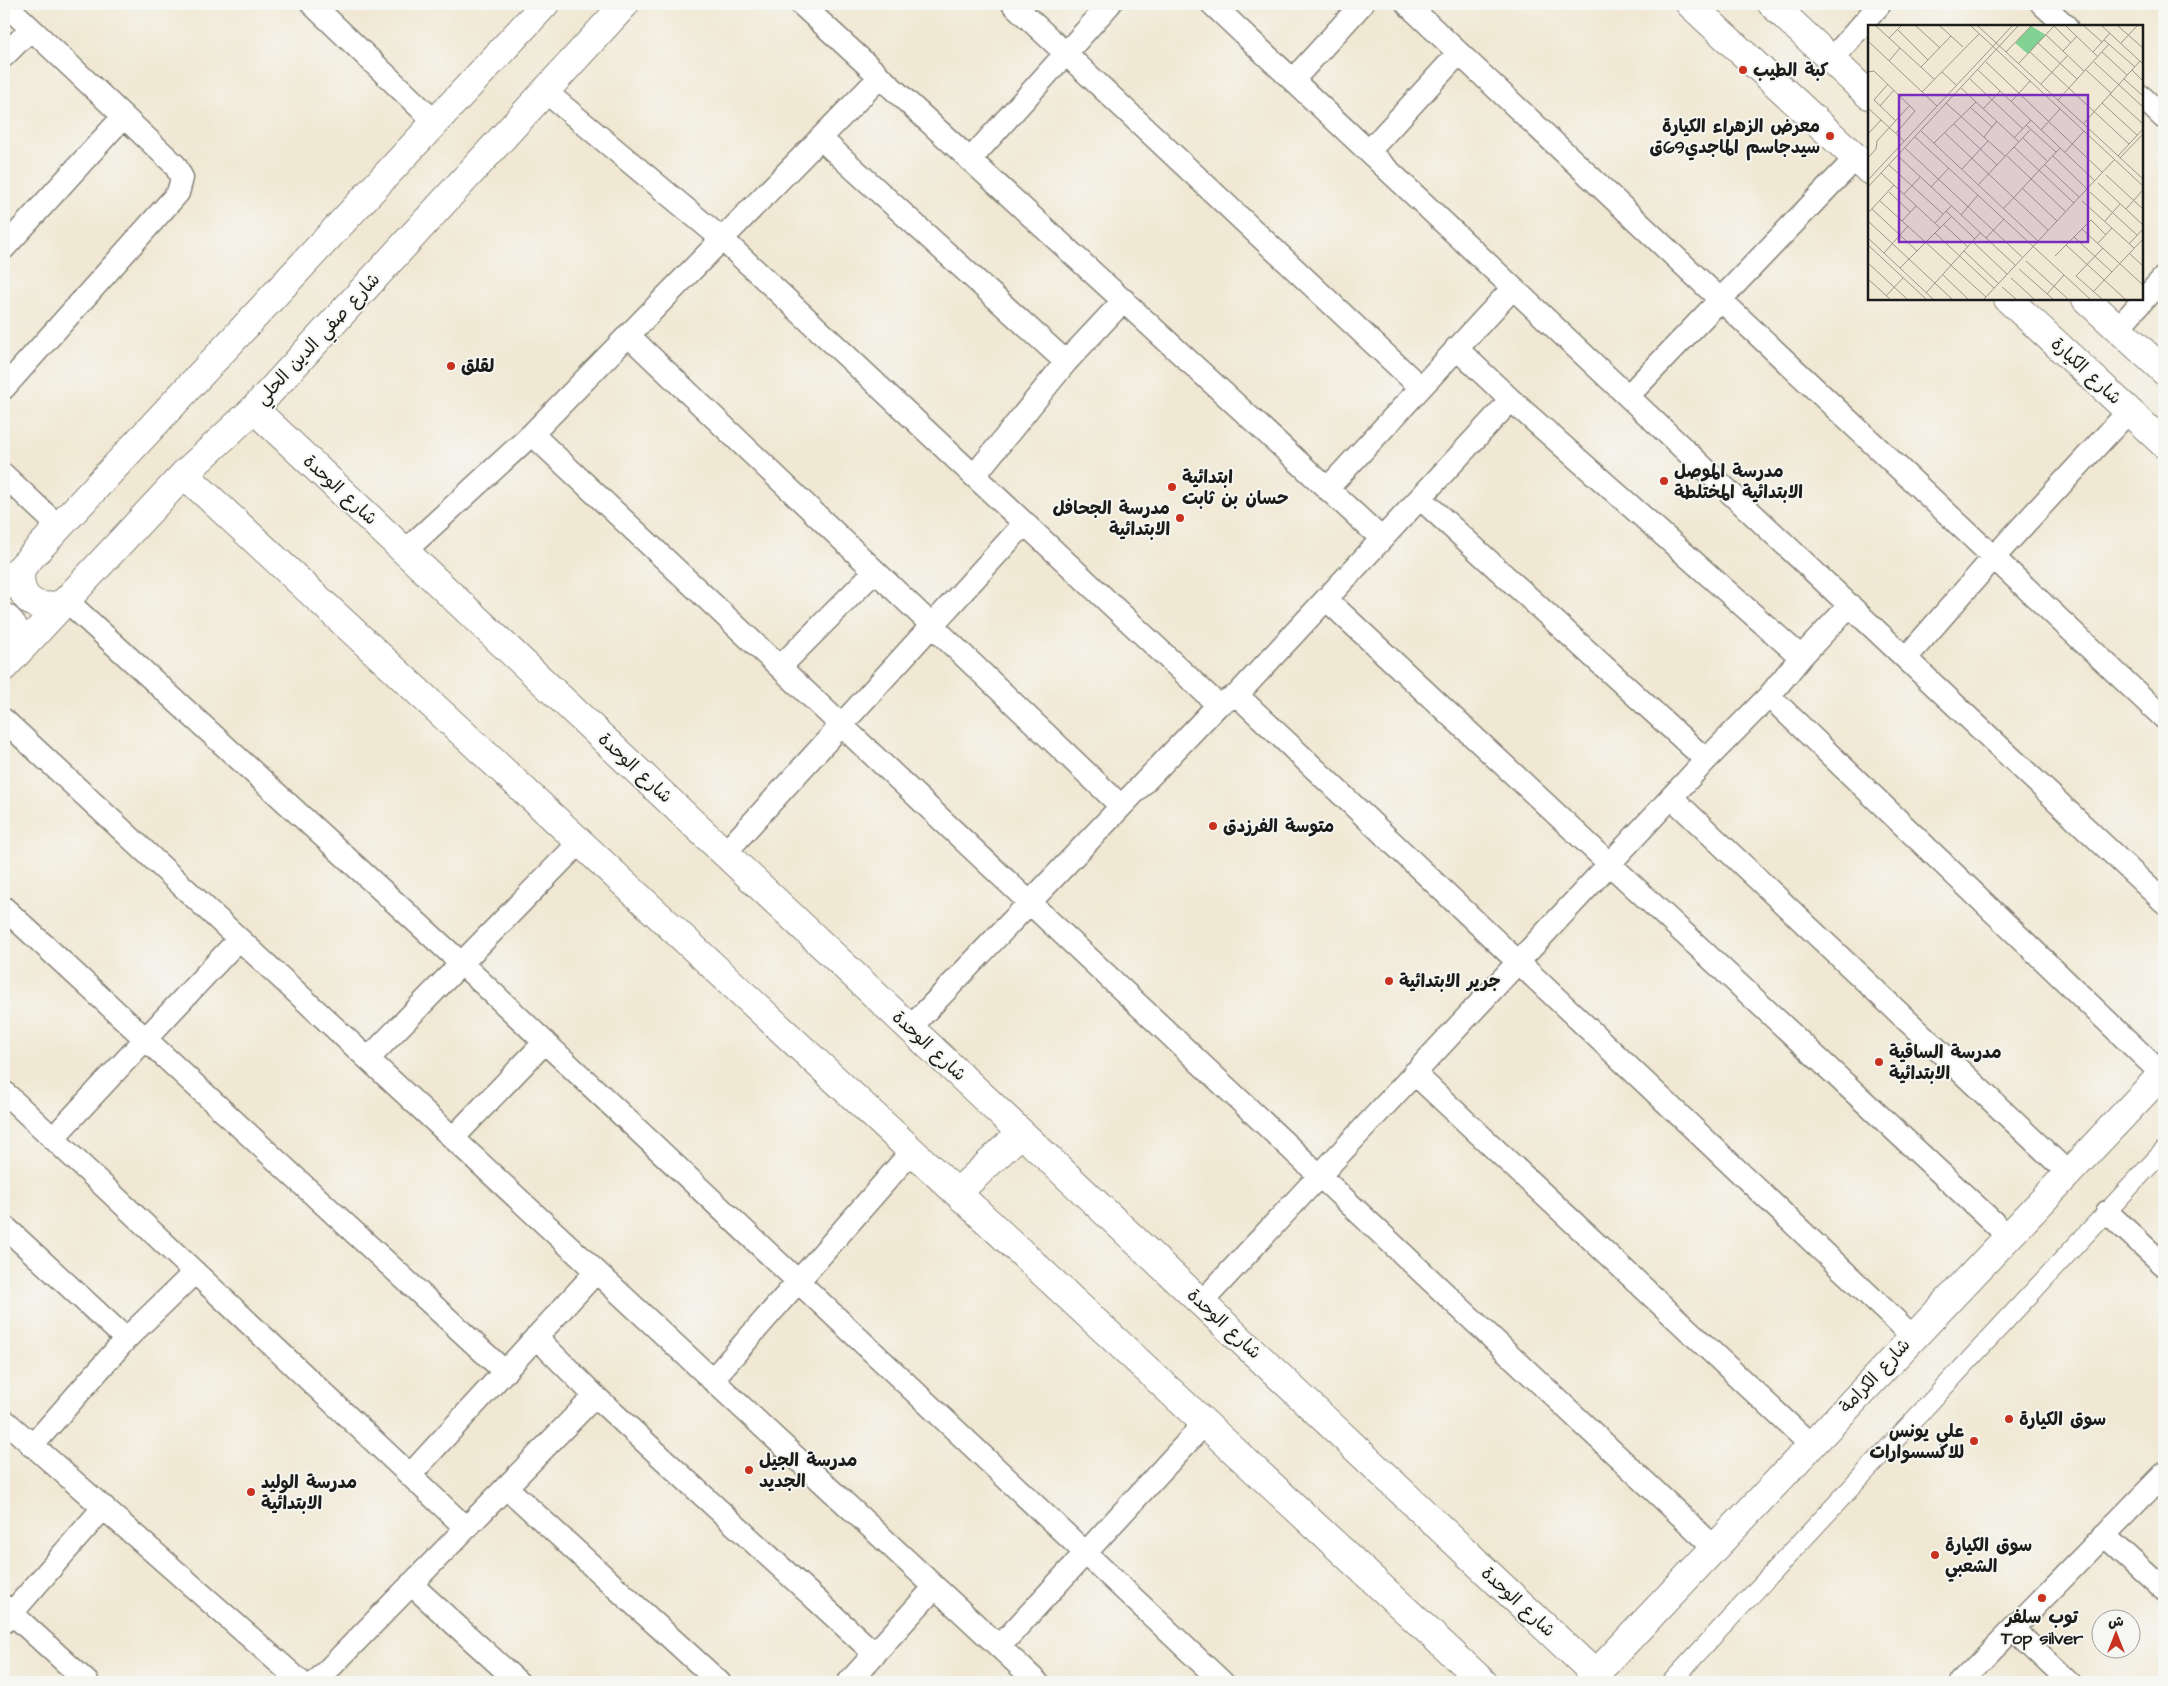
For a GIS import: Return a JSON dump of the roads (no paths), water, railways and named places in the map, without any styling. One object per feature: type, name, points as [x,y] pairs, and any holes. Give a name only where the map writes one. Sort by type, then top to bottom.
[{"type":"street","points":[[4,388],[178,193],[182,178],[175,165],[5,4]]},
{"type":"street","points":[[312,4],[435,122]]},
{"type":"street","points":[[545,4],[12,577],[19,579],[22,589],[28,598],[36,604],[46,607],[57,606],[66,601],[461,963],[1222,1682]]},
{"type":"street","name":"شارع صفي الدين الحلي","points":[[11,659],[184,474],[254,409],[626,4]]},
{"type":"street","points":[[801,4],[1382,539]]},
{"type":"street","points":[[1013,4],[1420,387]]},
{"type":"street","points":[[970,160],[1110,4]]},
{"type":"street","points":[[1212,4],[1369,150],[2164,902]]},
{"type":"street","points":[[1293,80],[1362,4]]},
{"type":"street","points":[[1406,4],[2164,718]]},
{"type":"street","points":[[1628,396],[1721,300],[1863,164],[1690,4]]},
{"type":"street","points":[[1772,4],[1868,94]]},
{"type":"street","points":[[1832,59],[1880,4]]},
{"type":"street","points":[[2042,4],[2065,25]]},
{"type":"street","points":[[4,56],[31,29]]},
{"type":"street","points":[[1369,150],[1459,53]]},
{"type":"street","points":[[405,551],[532,434],[880,76]]},
{"type":"street","points":[[546,92],[722,239],[1025,523],[1228,700],[1518,962],[1913,1336]]},
{"type":"street","points":[[2143,98],[2164,118]]},
{"type":"street","points":[[4,248],[123,117]]},
{"type":"street","points":[[820,138],[1066,362]]},
{"type":"street","points":[[2118,328],[2164,277]]},
{"type":"street","points":[[1327,489],[1513,288]]},
{"type":"street","points":[[974,476],[1066,362],[1124,300]]},
{"type":"street","name":"شارع الكيارة","points":[[2009,300],[2164,444]]},
{"type":"street","points":[[2087,300],[2164,371]]},
{"type":"street","points":[[628,335],[1121,806]]},
{"type":"street","points":[[1456,348],[1511,400],[1802,657]]},
{"type":"street","points":[[910,1028],[1121,806],[1326,599],[1511,400]]},
{"type":"street","name":"شارع الوحدة","points":[[254,409],[1201,1302],[1596,1680]]},
{"type":"street","points":[[1906,658],[1994,557],[2129,411]]},
{"type":"street","points":[[532,434],[1714,1547]]},
{"type":"street","points":[[184,474],[1482,1682]]},
{"type":"street","points":[[4,475],[58,526]]},
{"type":"street","points":[[1420,498],[1706,760]]},
{"type":"street","points":[[725,853],[1025,523]]},
{"type":"street","points":[[780,667],[876,571]]},
{"type":"street","points":[[1326,599],[2008,1236]]},
{"type":"street","points":[[1201,1302],[1671,797],[1769,696],[1850,605]]},
{"type":"street","points":[[4,617],[16,630],[19,641],[11,659]]},
{"type":"street","points":[[1769,696],[2163,1073]]},
{"type":"street","points":[[4,720],[1037,1682]]},
{"type":"street","points":[[1671,797],[2067,1172]]},
{"type":"street","points":[[368,1059],[580,842]]},
{"type":"street","points":[[4,908],[504,1372]]},
{"type":"street","points":[[53,1138],[239,939]]},
{"type":"street","points":[[453,1138],[545,1042]]},
{"type":"street","points":[[1414,1073],[1811,1445]]},
{"type":"street","name":"شارع الكرامة","points":[[1596,1680],[1714,1547],[2067,1172],[2163,1073]]},
{"type":"street","points":[[4,1092],[466,1528]]},
{"type":"street","points":[[957,1193],[1021,1133]]},
{"type":"street","points":[[1672,1682],[2164,1150]]},
{"type":"street","points":[[712,1380],[912,1151]]},
{"type":"street","points":[[2106,1212],[2164,1265]]},
{"type":"street","points":[[4,1226],[126,1339]]},
{"type":"street","points":[[32,1446],[126,1339],[195,1272]]},
{"type":"street","points":[[410,1475],[596,1272]]},
{"type":"street","points":[[536,1337],[595,1396],[875,1654]]},
{"type":"street","points":[[316,1682],[595,1396]]},
{"type":"street","points":[[4,1420],[301,1682]]},
{"type":"street","points":[[999,1647],[1205,1424]]},
{"type":"street","points":[[1961,1682],[2164,1474]]},
{"type":"street","points":[[506,1487],[719,1682]]},
{"type":"street","points":[[87,1682],[6,1614],[104,1507]]},
{"type":"street","points":[[2104,1535],[2164,1590]]},
{"type":"street","points":[[411,1584],[518,1682]]},
{"type":"street","points":[[849,1682],[935,1587]]},
{"type":"street","points":[[2013,1629],[2069,1682]]},
{"type":"place","name":"كبة الطيب","points":[[1743,70]]},
{"type":"place","name":"معرض الزهراء الكيارة سيدجاسم الماجدي69ق","points":[[1830,136]]},
{"type":"place","name":"لقلق","points":[[451,366]]},
{"type":"place","name":"مدرسة الموصل الابتدائية المختلطة","points":[[1664,481]]},
{"type":"place","name":"ابتدائية حسان بن ثابت","points":[[1172,487]]},
{"type":"place","name":"مدرسة الجحافل الابتدائية","points":[[1180,518]]},
{"type":"place","name":"متوسة الفرزدق","points":[[1213,826]]},
{"type":"place","name":"جرير الابتدائية","points":[[1389,981]]},
{"type":"place","name":"مدرسة الساقية الابتدائية","points":[[1879,1062]]},
{"type":"place","name":"سوق الكيارة","points":[[2009,1419]]},
{"type":"place","name":"علي يونس للاكسسوارات","points":[[1974,1441]]},
{"type":"place","name":"مدرسة الجيل الجديد","points":[[749,1470]]},
{"type":"place","name":"مدرسة الوليد الابتدائية","points":[[251,1492]]},
{"type":"place","name":"سوق الكيارة الشعبي","points":[[1935,1555]]},
{"type":"place","name":"توب سلفر Top silver","points":[[2042,1598]]}]
